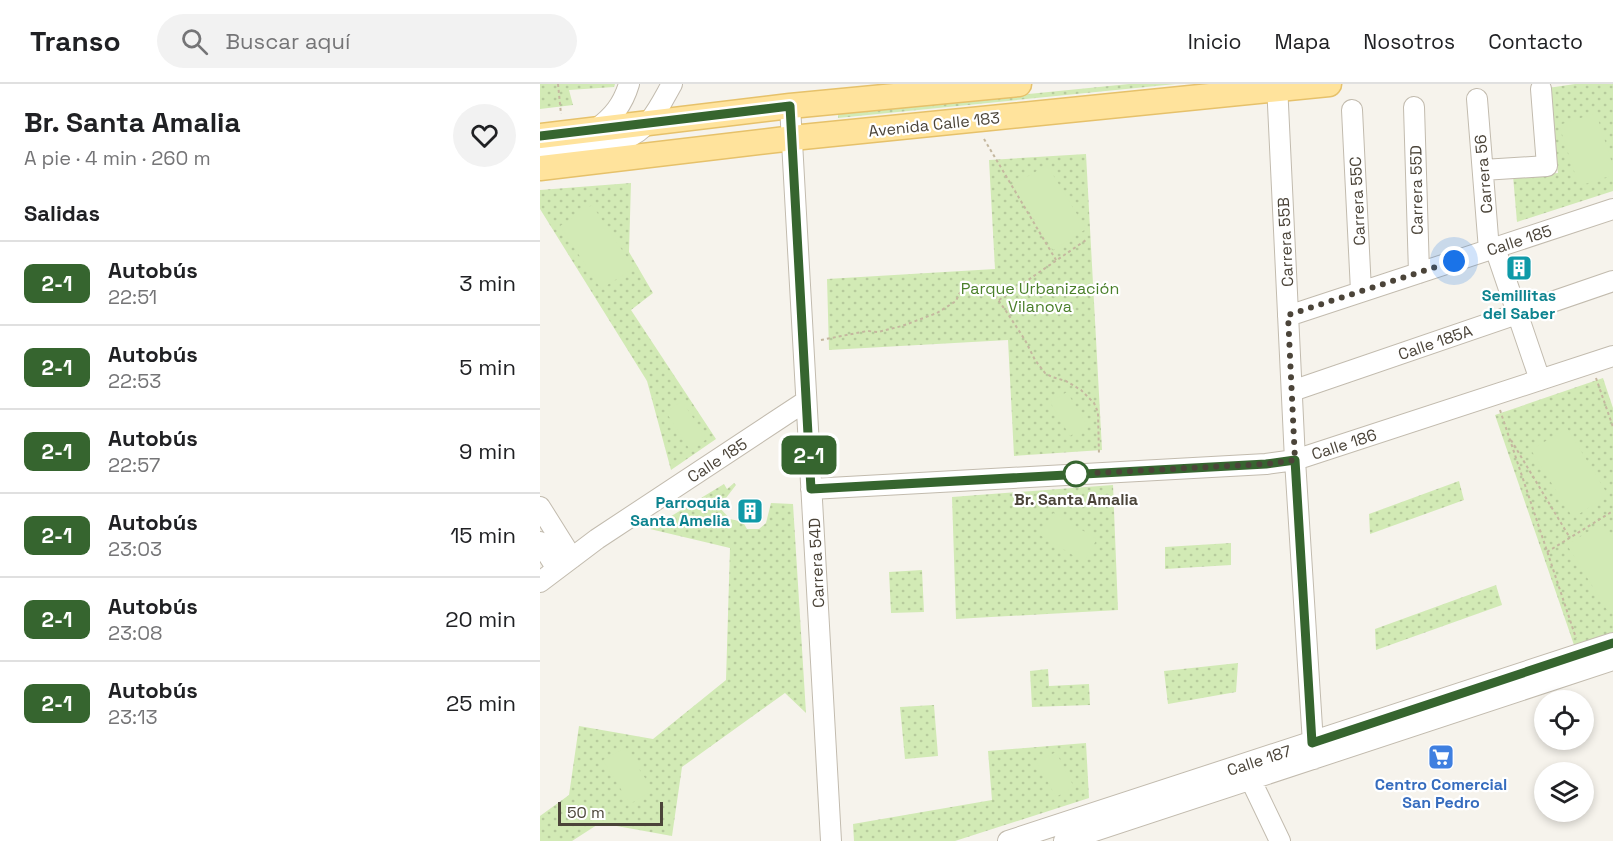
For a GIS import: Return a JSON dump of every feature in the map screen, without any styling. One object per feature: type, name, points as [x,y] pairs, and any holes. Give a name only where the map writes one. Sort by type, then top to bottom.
[{"type":"main road","name":"Avenida Calle 183","points":[[552,134],[790,106],[1019,84]]},
{"type":"main road","name":"Avenida Calle 183","points":[[540,168],[792,138],[1277,87],[1329,84]]},
{"type":"street","points":[[597,129],[607,122],[620,106],[629,84]]},
{"type":"street","points":[[540,150],[624,139],[640,132],[649,123],[672,84]]},
{"type":"street","name":"Carrera 55B","points":[[1277,87],[1295,460],[1313,751]]},
{"type":"street","points":[[1483,170],[1547,166],[1541,89]]},
{"type":"street","name":"Carrera 56","points":[[1477,99],[1492,249],[1518,314],[1540,380]]},
{"type":"street","name":"Carrera 54D","points":[[790,106],[831,841]]},
{"type":"street","name":"Carrera 55D","points":[[1414,107],[1419,273]]},
{"type":"street","name":"Carrera 55C","points":[[1352,110],[1361,291]]},
{"type":"street","name":"Calle 185","points":[[1288,315],[1613,209]]},
{"type":"street","name":"Calle 185A","points":[[1292,391],[1613,281]]},
{"type":"street","name":"Calle 186","points":[[811,489],[1266,464],[1295,460],[1613,356]]},
{"type":"street","name":"Calle 185","points":[[540,582],[558,562],[597,539],[806,401]]},
{"type":"street","points":[[540,507],[558,562]]},
{"type":"street","points":[[540,542],[558,562]]},
{"type":"street","name":"Calle 187","points":[[1313,751],[1613,644]]},
{"type":"street","name":"Calle 187","points":[[1008,841],[1121,813],[1313,751],[1613,660]]},
{"type":"street","points":[[1247,772],[1280,841]]},
{"type":"street","name":"Calle 187","points":[[1064,841],[1121,813]]},
{"type":"path","points":[[552,134],[558,84]]},
{"type":"path","points":[[982,136],[1056,260]]},
{"type":"path","points":[[999,300],[1086,240]]},
{"type":"path","points":[[828,340],[842,335],[867,331],[878,332],[922,318],[956,302],[959,294],[965,288],[980,287],[991,290],[1045,373],[1081,390],[1094,403],[1098,412],[1099,461]]},
{"type":"path","points":[[1595,372],[1613,427]]},
{"type":"path","points":[[1498,405],[1579,646]]},
{"type":"path","points":[[1509,436],[1570,537]]},
{"type":"path","points":[[1547,552],[1613,511]]},
{"type":"green space","points":[[540,84],[615,84],[614,87],[569,90],[573,105],[540,109]]},
{"type":"green space","points":[[1129,84],[1176,84],[838,118],[838,113]]},
{"type":"green space","points":[[1575,84],[1613,84],[1613,191],[1517,222],[1513,176],[1558,173],[1548,88]]},
{"type":"green space","points":[[1596,113],[1613,166],[1613,175],[1579,186],[1559,125]]},
{"type":"green space","name":"Parque Urbanización Vilanova","points":[[1086,154],[1102,450],[1014,456],[1008,340],[829,350],[827,279],[995,269],[989,160]]},
{"type":"green space","points":[[1047,165],[1086,229],[1053,250],[1013,185]]},
{"type":"green space","points":[[631,183],[629,252],[653,293],[631,310],[716,439],[671,470],[647,381],[540,209],[540,190]]},
{"type":"green space","points":[[592,205],[634,268],[601,289],[560,226]]},
{"type":"green space","points":[[1603,378],[1613,408],[1613,632],[1574,645],[1495,415]]},
{"type":"green space","points":[[1067,392],[1087,425],[1070,436],[1050,402]]},
{"type":"green space","points":[[682,401],[707,439],[690,450],[666,412]]},
{"type":"green space","points":[[1567,428],[1608,495],[1573,518],[1531,450]]},
{"type":"green space","points":[[1459,481],[1464,500],[1370,534],[1369,514]]},
{"type":"green space","points":[[734,483],[736,485],[719,507],[730,519],[743,522],[747,529],[759,529],[766,523],[771,503],[793,504],[806,713],[785,693],[682,767],[672,836],[600,823],[572,841],[540,841],[540,816],[569,795],[579,726],[653,739],[726,680],[730,548],[650,529],[724,484],[727,489]]},
{"type":"green space","points":[[1113,485],[1118,610],[956,619],[952,497]]},
{"type":"green space","points":[[1053,513],[1097,539],[1084,562],[1040,535]]},
{"type":"green space","points":[[1602,523],[1613,540],[1613,610],[1609,613],[1567,545]]},
{"type":"green space","points":[[1231,543],[1231,565],[1165,569],[1165,547]]},
{"type":"green space","points":[[922,570],[924,612],[891,613],[889,572]]},
{"type":"green space","points":[[1496,585],[1502,605],[1376,650],[1375,629]]},
{"type":"green space","points":[[1238,663],[1236,692],[1168,704],[1164,671]]},
{"type":"green space","points":[[1048,669],[1049,686],[1089,684],[1090,705],[1032,707],[1030,671]]},
{"type":"green space","points":[[934,705],[938,756],[905,759],[900,707]]},
{"type":"green space","points":[[1086,743],[1089,798],[955,841],[854,841],[853,824],[992,800],[988,751]]},
{"type":"green space","points":[[625,748],[653,790],[630,804],[603,760]]},
{"type":"green space","points":[[1056,752],[1074,787],[1056,797],[1037,762]]},
{"type":"bus line","name":"2-1","points":[[540,136],[790,106],[811,489],[1266,464],[1295,460],[1312,743],[1613,643]]},
{"type":"place","name":"Semillitas del Saber","points":[[1519,268]]},
{"type":"place","name":"Br. Santa Amalia","points":[[1076,474]]},
{"type":"place","name":"Parroquia Santa Amelia","points":[[750,511]]},
{"type":"place","name":"Centro Comercial San Pedro","points":[[1441,757]]},
{"type":"route","points":[[1076,474],[1266,464],[1295,460],[1288,315],[1454,261]]}]
